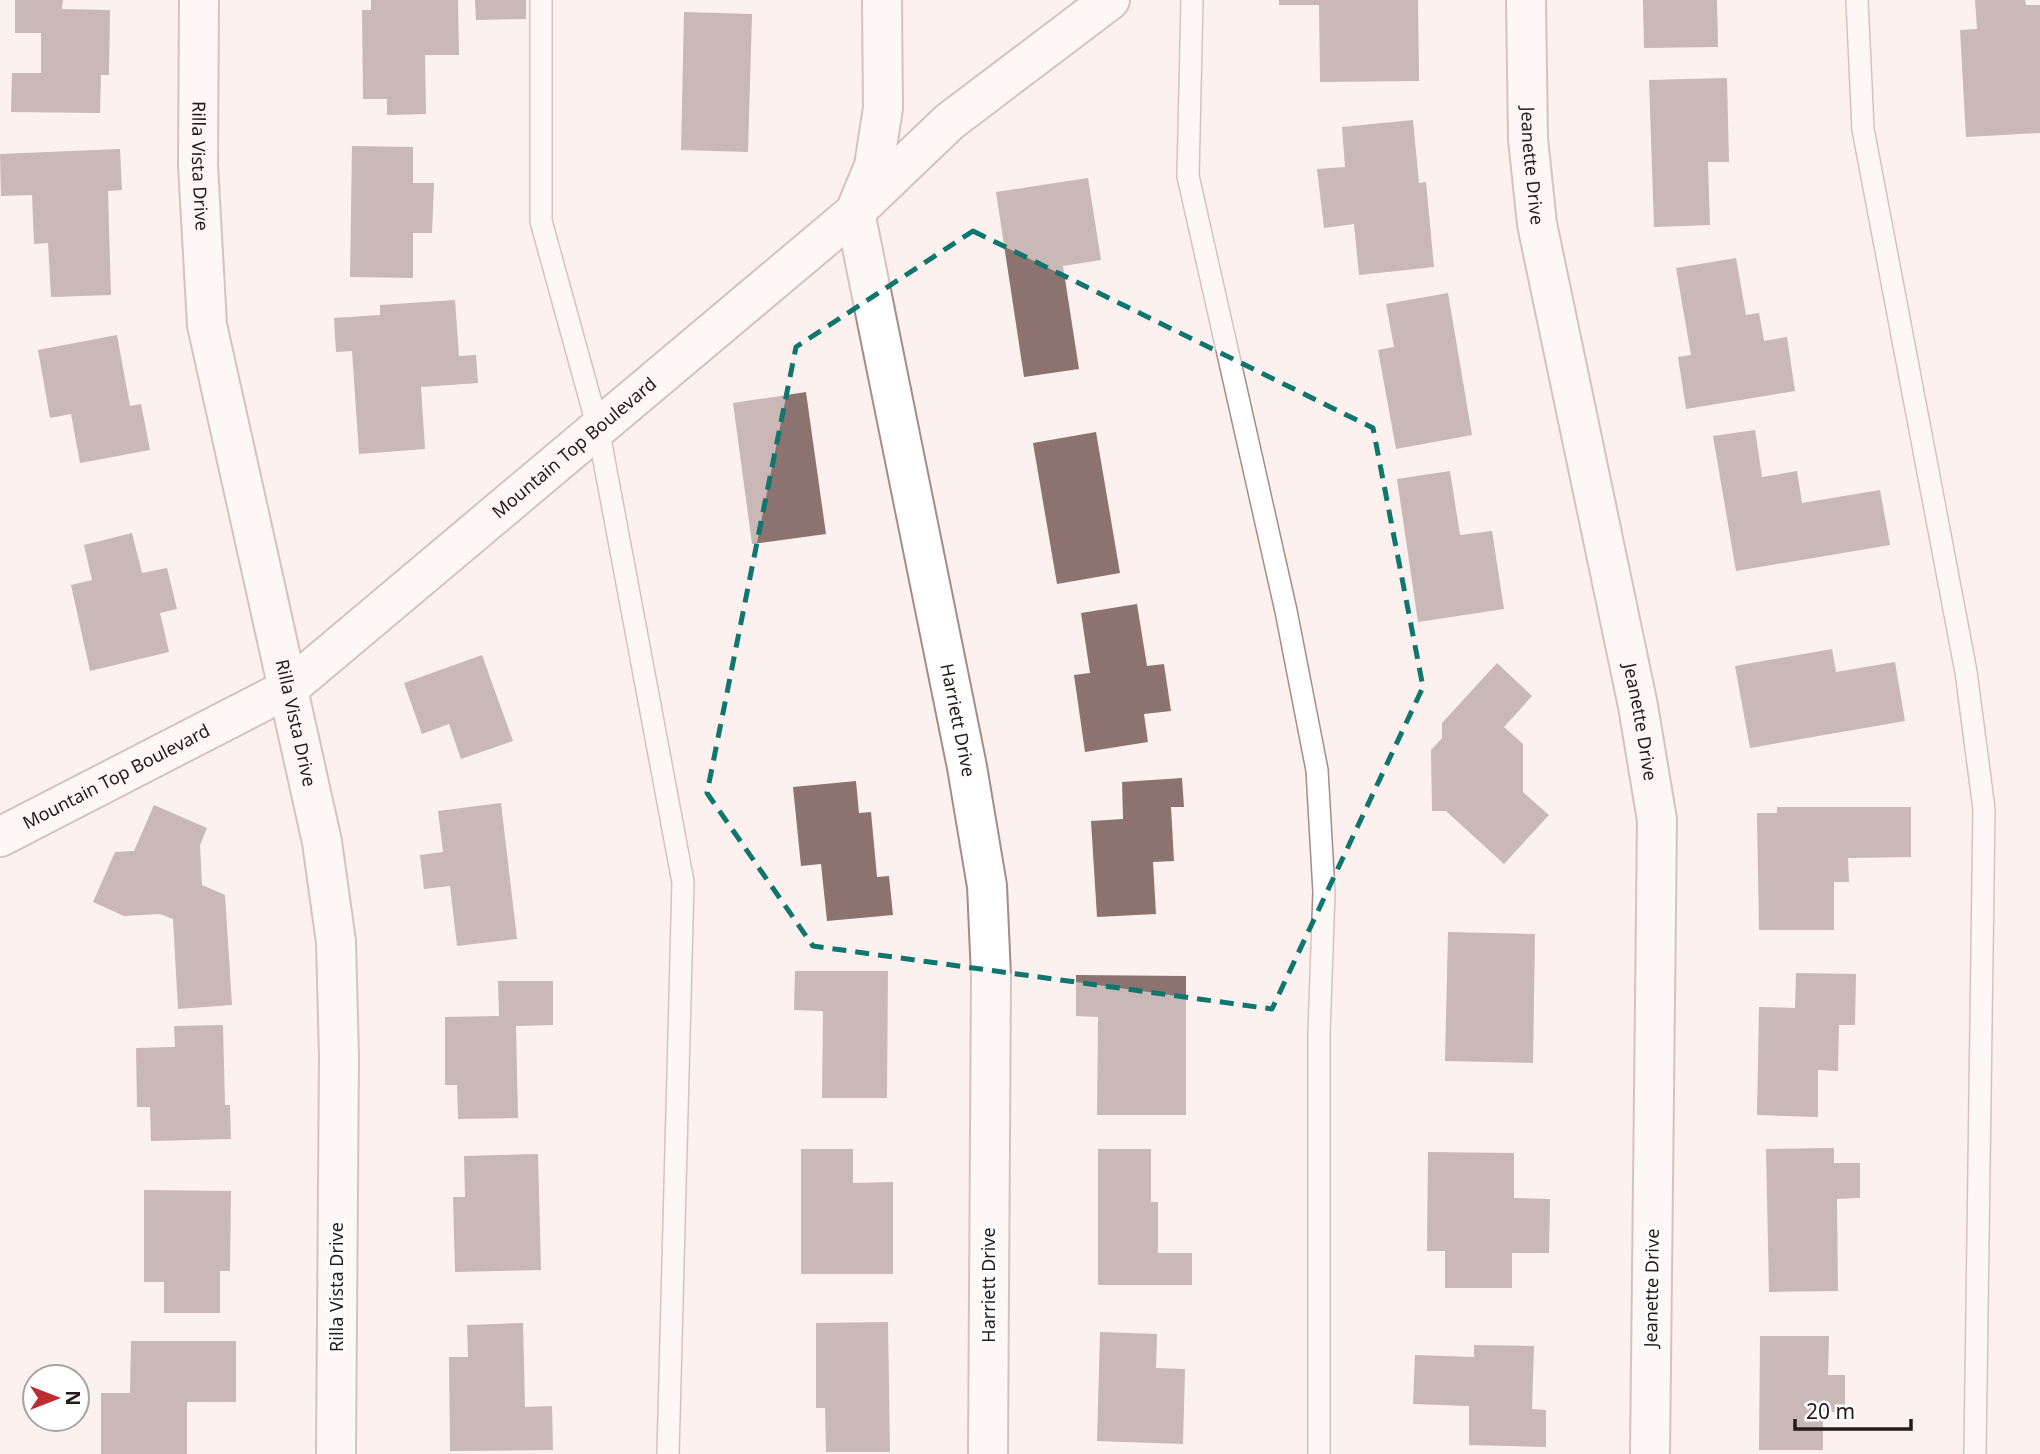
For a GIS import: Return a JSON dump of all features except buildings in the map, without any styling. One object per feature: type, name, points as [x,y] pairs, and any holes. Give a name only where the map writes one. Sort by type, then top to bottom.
[{"type":"street","name":"Rilla Vista Drive","points":[[199,0],[198,165],[207,325],[322,842],[336,942],[339,1056],[336,1454]]},
{"type":"street","points":[[855,212],[874,166],[883,108],[882,0]]},
{"type":"street","name":"Mountain Top Boulevard","points":[[0,837],[289,688],[855,212],[949,122],[1110,0]]},
{"type":"street","name":"Jeanette Drive","points":[[1526,0],[1528,139],[1537,225],[1638,706],[1657,820],[1650,1454]]},
{"type":"street","name":"Harriett Drive","points":[[855,212],[964,754],[987,886],[991,976],[988,1454]]},
{"type":"lane","points":[[541,0],[541,221],[598,428],[683,882],[668,1454]]},
{"type":"lane","points":[[1192,0],[1188,176],[1283,598],[1317,770],[1324,892],[1319,1032],[1319,1454]]},
{"type":"lane","points":[[1857,0],[1863,129],[1966,672],[1984,809],[1975,1454]]},
{"type":"highlighted area","points":[[973,231],[1373,428],[1423,687],[1272,1009],[813,946],[707,793],[796,347]]}]
